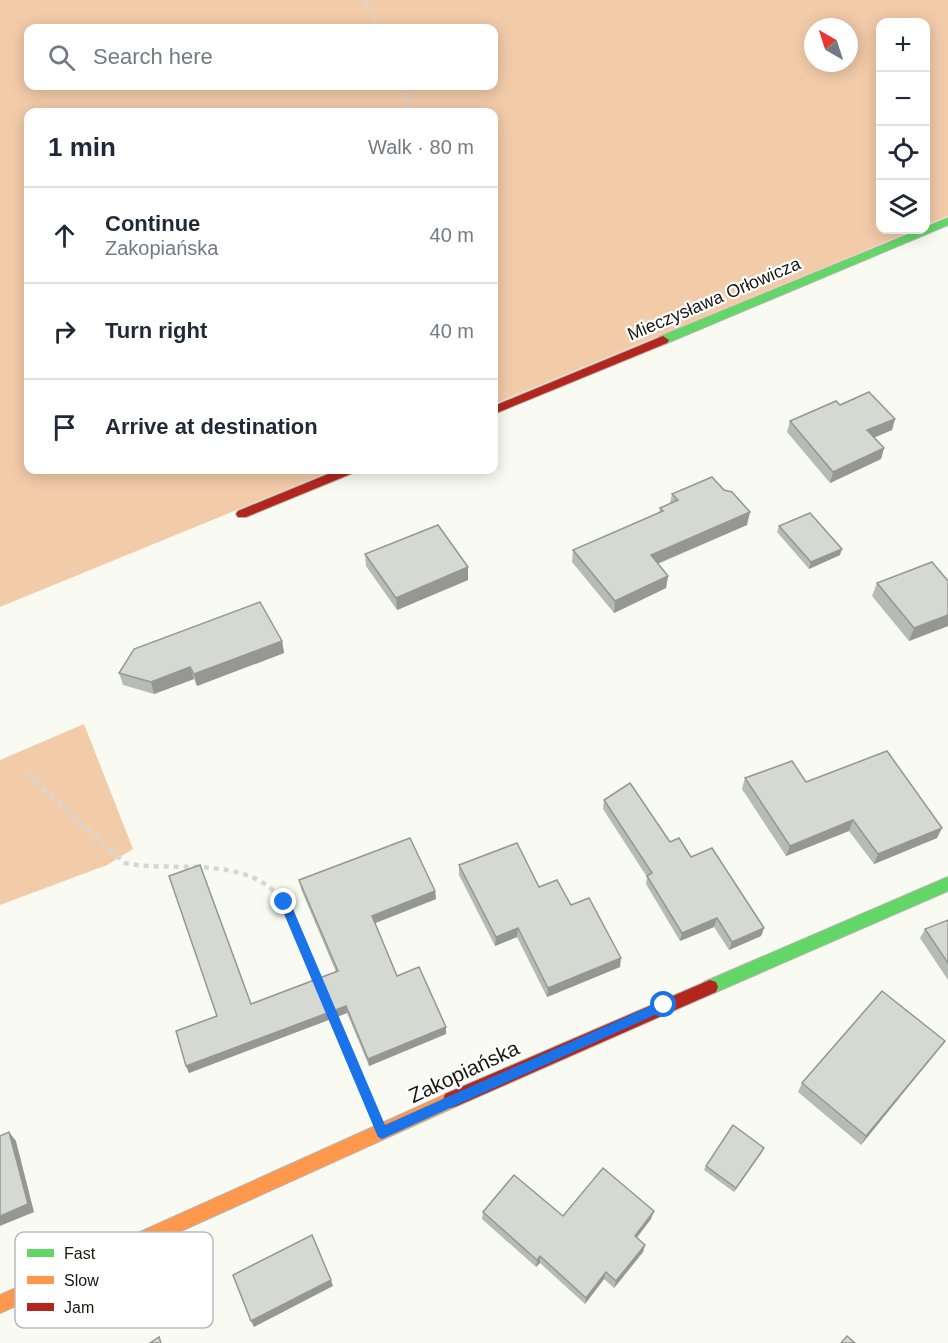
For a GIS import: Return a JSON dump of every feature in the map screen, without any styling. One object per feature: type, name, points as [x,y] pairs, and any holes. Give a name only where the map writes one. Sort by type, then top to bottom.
[{"type":"street","name":"Mieczysława Orłowicza","points":[[498,408],[948,221]]},
{"type":"street","points":[[242,514],[339,474]]},
{"type":"street","name":"Zakopiańska","points":[[161,1232],[664,1005],[948,884]]},
{"type":"street","name":"Zakopiańska","points":[[0,1304],[15,1297]]},
{"type":"path","points":[[364,0],[374,24]]},
{"type":"path","points":[[403,90],[411,108]]},
{"type":"path","points":[[25,773],[125,863],[139,866],[238,871],[261,880],[275,890],[284,902],[322,990]]},
{"type":"path","points":[[331,1012],[382,1133]]},
{"type":"shaded area","points":[[0,0],[948,0],[948,216],[930,223],[930,18],[876,18],[876,234],[905,234],[498,402],[498,108],[24,108],[24,474],[324,474],[0,607]]},
{"type":"shaded area","points":[[84,724],[133,849],[107,865],[0,905],[0,760]]},
{"type":"building","points":[[869,392],[895,419],[867,430],[884,448],[833,472],[790,421],[836,401],[840,405]]},
{"type":"building","points":[[712,477],[724,490],[732,492],[750,512],[651,555],[668,576],[615,601],[573,550],[663,511],[660,508],[678,500],[672,494]]},
{"type":"building","points":[[810,513],[842,549],[811,562],[779,526]]},
{"type":"building","points":[[438,525],[468,567],[396,598],[365,554]]},
{"type":"building","points":[[932,562],[948,581],[948,615],[914,628],[877,583]]},
{"type":"building","points":[[260,602],[282,641],[194,674],[190,667],[151,682],[119,673],[134,649]]},
{"type":"building","points":[[887,751],[942,828],[878,854],[853,820],[790,846],[745,778],[792,761],[806,782]]},
{"type":"building","points":[[630,783],[670,842],[679,838],[691,857],[712,848],[764,928],[732,942],[717,918],[682,933],[647,876],[652,873],[604,800]]},
{"type":"building","points":[[410,838],[435,891],[372,916],[397,976],[419,967],[446,1027],[368,1059],[346,1006],[186,1066],[176,1031],[217,1016],[169,876],[200,865],[251,1004],[338,971],[299,880]]},
{"type":"building","points":[[517,843],[539,887],[557,880],[571,905],[589,898],[621,958],[548,988],[518,928],[496,937],[459,865]]},
{"type":"building","points":[[948,920],[948,963],[925,929]]},
{"type":"building","points":[[882,991],[945,1041],[866,1136],[802,1083]]},
{"type":"building","points":[[733,1125],[764,1148],[736,1188],[706,1166]]},
{"type":"building","points":[[9,1132],[28,1204],[0,1216],[0,1136]]},
{"type":"building","points":[[603,1168],[654,1211],[635,1236],[645,1245],[616,1281],[606,1272],[586,1298],[540,1256],[537,1260],[483,1212],[514,1175],[563,1216]]},
{"type":"building","points":[[312,1235],[331,1280],[251,1321],[233,1275]]},
{"type":"building","points":[[847,1336],[855,1343],[841,1343]]},
{"type":"building","points":[[159,1337],[161,1343],[150,1343]]},
{"type":"traffic: fast","points":[[663,340],[948,221]]},
{"type":"traffic: fast","points":[[710,987],[948,884]]},
{"type":"traffic: slow","points":[[159,1232],[451,1100]]},
{"type":"traffic: slow","points":[[0,1304],[15,1297]]},
{"type":"traffic: jam","points":[[498,408],[663,340]]},
{"type":"traffic: jam","points":[[242,514],[339,474]]},
{"type":"traffic: jam","points":[[451,1100],[710,987]]},
{"type":"route","points":[[284,902],[382,1133],[664,1005]]}]
